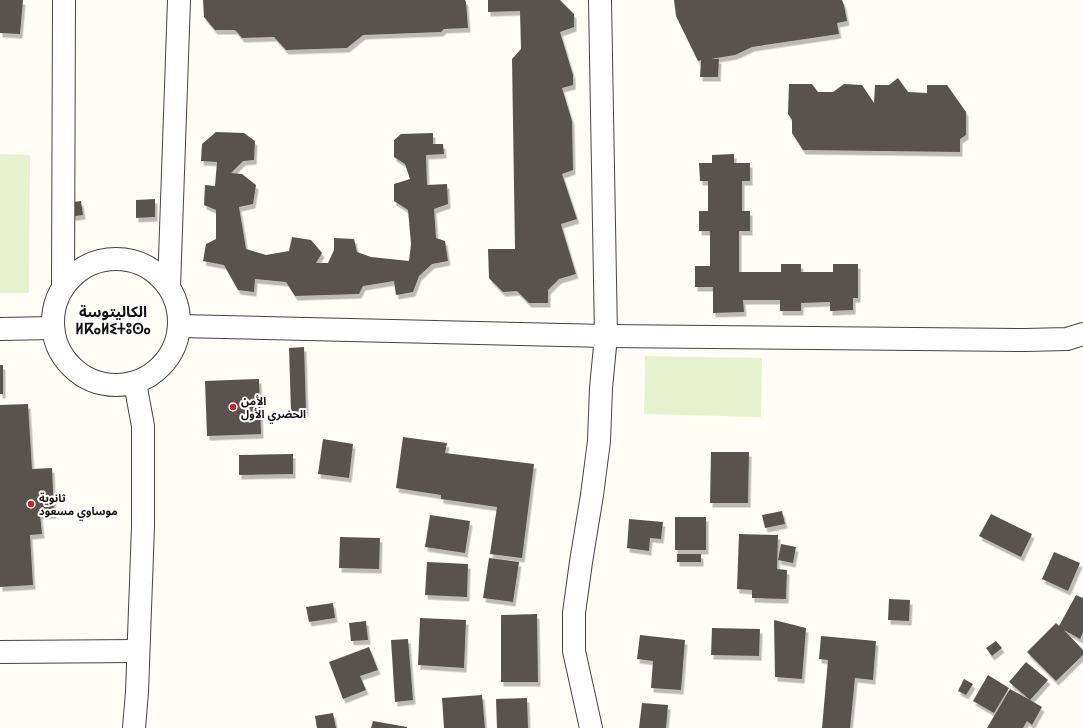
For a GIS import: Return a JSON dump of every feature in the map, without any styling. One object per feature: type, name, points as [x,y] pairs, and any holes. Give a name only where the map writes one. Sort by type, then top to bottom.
[{"type":"street","points":[[63,288],[64,0]]},
{"type":"street","points":[[169,287],[179,0]]},
{"type":"street","points":[[590,728],[574,652],[574,613],[599,441],[601,388],[606,336],[600,0]]},
{"type":"street","points":[[116,259],[137,262],[155,272],[169,287],[178,306],[180,326],[175,346],[164,364],[148,378],[136,383],[106,385],[86,378],[70,366],[58,348],[53,328],[55,307],[63,288],[77,272],[96,263],[116,259]]},
{"type":"street","points":[[180,326],[606,336],[1025,340],[1067,339],[1083,334]]},
{"type":"street","points":[[0,329],[53,328]]},
{"type":"street","points":[[134,728],[143,526],[143,426],[136,383]]},
{"type":"street","points":[[0,652],[138,651]]},
{"type":"green space","points":[[0,154],[30,155],[29,293],[0,293]]},
{"type":"green space","points":[[645,356],[762,358],[761,417],[644,414]]},
{"type":"building","points":[[0,0],[23,0],[20,34],[0,33]]},
{"type":"building","points":[[203,0],[465,0],[468,28],[444,29],[441,32],[363,35],[347,48],[286,50],[274,37],[242,38],[235,30],[215,30],[204,17]]},
{"type":"building","points":[[488,0],[560,0],[574,14],[574,27],[560,32],[573,75],[573,85],[562,88],[572,121],[573,170],[562,174],[577,219],[561,224],[576,274],[559,279],[548,290],[548,303],[529,303],[517,291],[503,292],[489,278],[488,249],[515,249],[512,59],[521,49],[520,11],[488,12]]},
{"type":"building","points":[[674,0],[842,0],[847,21],[837,23],[839,34],[752,47],[735,55],[711,59],[719,59],[718,77],[700,77],[701,60],[698,61],[676,16]]},
{"type":"building","points":[[898,78],[908,92],[927,93],[927,85],[947,85],[966,112],[966,135],[960,139],[960,152],[803,150],[792,133],[792,120],[788,114],[789,84],[812,84],[818,92],[833,92],[844,84],[862,85],[874,103],[875,85],[889,85]]},
{"type":"building","points":[[216,132],[244,133],[255,141],[254,160],[243,161],[231,173],[242,174],[256,185],[253,204],[239,207],[246,249],[266,255],[289,251],[292,237],[311,240],[322,253],[316,263],[328,263],[334,250],[334,238],[354,239],[357,252],[371,257],[409,261],[411,244],[408,210],[394,201],[394,184],[410,179],[405,164],[394,157],[394,140],[401,134],[433,133],[433,144],[443,144],[444,154],[426,155],[427,185],[447,184],[448,204],[434,209],[436,238],[445,241],[448,261],[432,264],[419,276],[413,292],[396,295],[394,281],[363,286],[359,294],[295,296],[286,282],[255,279],[254,292],[238,290],[224,265],[203,261],[206,244],[216,239],[216,210],[204,205],[205,185],[215,186],[217,162],[201,161],[202,144]]},
{"type":"building","points":[[734,154],[734,163],[750,163],[750,181],[742,181],[742,211],[750,211],[750,231],[739,231],[739,272],[781,272],[781,264],[801,264],[801,272],[833,272],[833,264],[858,264],[858,298],[853,298],[853,310],[830,311],[830,302],[801,303],[801,311],[780,311],[780,300],[743,300],[744,312],[713,313],[713,287],[695,287],[695,266],[710,266],[710,231],[699,231],[699,211],[708,211],[708,181],[700,181],[699,163],[712,163],[712,155]]},
{"type":"building","points":[[155,199],[155,217],[136,218],[136,200]]},
{"type":"building","points":[[81,201],[83,215],[68,217],[66,203]]},
{"type":"building","points":[[304,347],[306,411],[291,412],[289,348]]},
{"type":"building","points":[[0,365],[3,365],[3,394],[0,394]]},
{"type":"building","points":[[259,379],[261,434],[207,436],[205,381]]},
{"type":"building","points":[[28,404],[32,469],[52,468],[54,514],[40,515],[42,534],[30,535],[33,585],[0,587],[0,405]]},
{"type":"building","points":[[403,437],[447,443],[445,453],[534,464],[522,558],[490,554],[497,507],[441,499],[441,495],[396,488]]},
{"type":"building","points":[[323,439],[353,444],[349,478],[318,474]]},
{"type":"building","points":[[711,452],[749,452],[748,503],[710,503]]},
{"type":"building","points":[[293,454],[293,474],[239,475],[239,455]]},
{"type":"building","points":[[782,511],[785,524],[765,528],[762,515]]},
{"type":"building","points":[[991,514],[1032,534],[1021,557],[979,536]]},
{"type":"building","points":[[430,515],[470,521],[465,553],[425,547]]},
{"type":"building","points":[[675,517],[706,517],[706,550],[675,550]]},
{"type":"building","points":[[629,519],[663,522],[661,539],[650,538],[649,551],[627,548]]},
{"type":"building","points":[[739,534],[778,535],[777,569],[787,570],[786,599],[752,598],[752,590],[737,589]]},
{"type":"building","points":[[340,537],[380,538],[379,569],[339,568]]},
{"type":"building","points":[[781,544],[796,547],[793,563],[778,560]]},
{"type":"building","points":[[1054,552],[1080,563],[1068,591],[1042,579]]},
{"type":"building","points":[[677,554],[701,554],[701,562],[677,562]]},
{"type":"building","points":[[489,558],[519,562],[513,602],[483,598]]},
{"type":"building","points":[[427,562],[468,564],[467,597],[425,595]]},
{"type":"building","points":[[1076,595],[1083,598],[1083,632],[1080,639],[1064,630],[1083,650],[1083,655],[1056,681],[1027,652],[1056,623],[1059,626]]},
{"type":"building","points":[[889,599],[910,600],[909,621],[888,620]]},
{"type":"building","points":[[333,603],[335,618],[309,622],[306,607]]},
{"type":"building","points":[[537,614],[538,682],[501,682],[501,615]]},
{"type":"building","points":[[420,618],[466,620],[464,668],[418,665]]},
{"type":"building","points":[[774,620],[806,628],[802,679],[775,677]]},
{"type":"building","points":[[366,621],[368,640],[351,641],[349,623]]},
{"type":"building","points":[[712,628],[760,629],[759,656],[711,655]]},
{"type":"building","points":[[640,635],[685,640],[681,690],[651,688],[653,661],[637,659]]},
{"type":"building","points":[[821,636],[876,641],[873,680],[855,678],[850,728],[822,728],[828,660],[819,659]]},
{"type":"building","points":[[408,639],[413,700],[395,702],[391,640]]},
{"type":"building","points":[[996,641],[1002,648],[992,656],[986,648]]},
{"type":"building","points":[[369,647],[378,670],[360,676],[366,690],[343,699],[329,662]]},
{"type":"building","points":[[1026,662],[1048,680],[1030,700],[1009,682]]},
{"type":"building","points":[[988,675],[1009,688],[994,713],[973,701]]},
{"type":"building","points":[[964,679],[973,684],[966,695],[958,691]]},
{"type":"building","points":[[1010,689],[1042,707],[1032,725],[1027,721],[1023,728],[987,728]]},
{"type":"building","points":[[482,695],[485,728],[444,728],[442,698]]},
{"type":"building","points":[[527,698],[528,728],[497,728],[496,699]]},
{"type":"building","points":[[642,703],[668,705],[666,728],[639,728]]},
{"type":"building","points":[[333,713],[336,728],[317,728],[315,716]]},
{"type":"building","points":[[373,721],[407,727],[407,728],[371,728]]},
{"type":"place","name":"الأمن الحضري الأول","points":[[233,407]]},
{"type":"place","name":"ثانوية موساوي مسعود","points":[[31,504]]},
{"type":"district","name":"الكاليتوسة ⵍⴽⴰⵍⵉⵜⵓⵙⴰ","points":[[113,320]]}]
